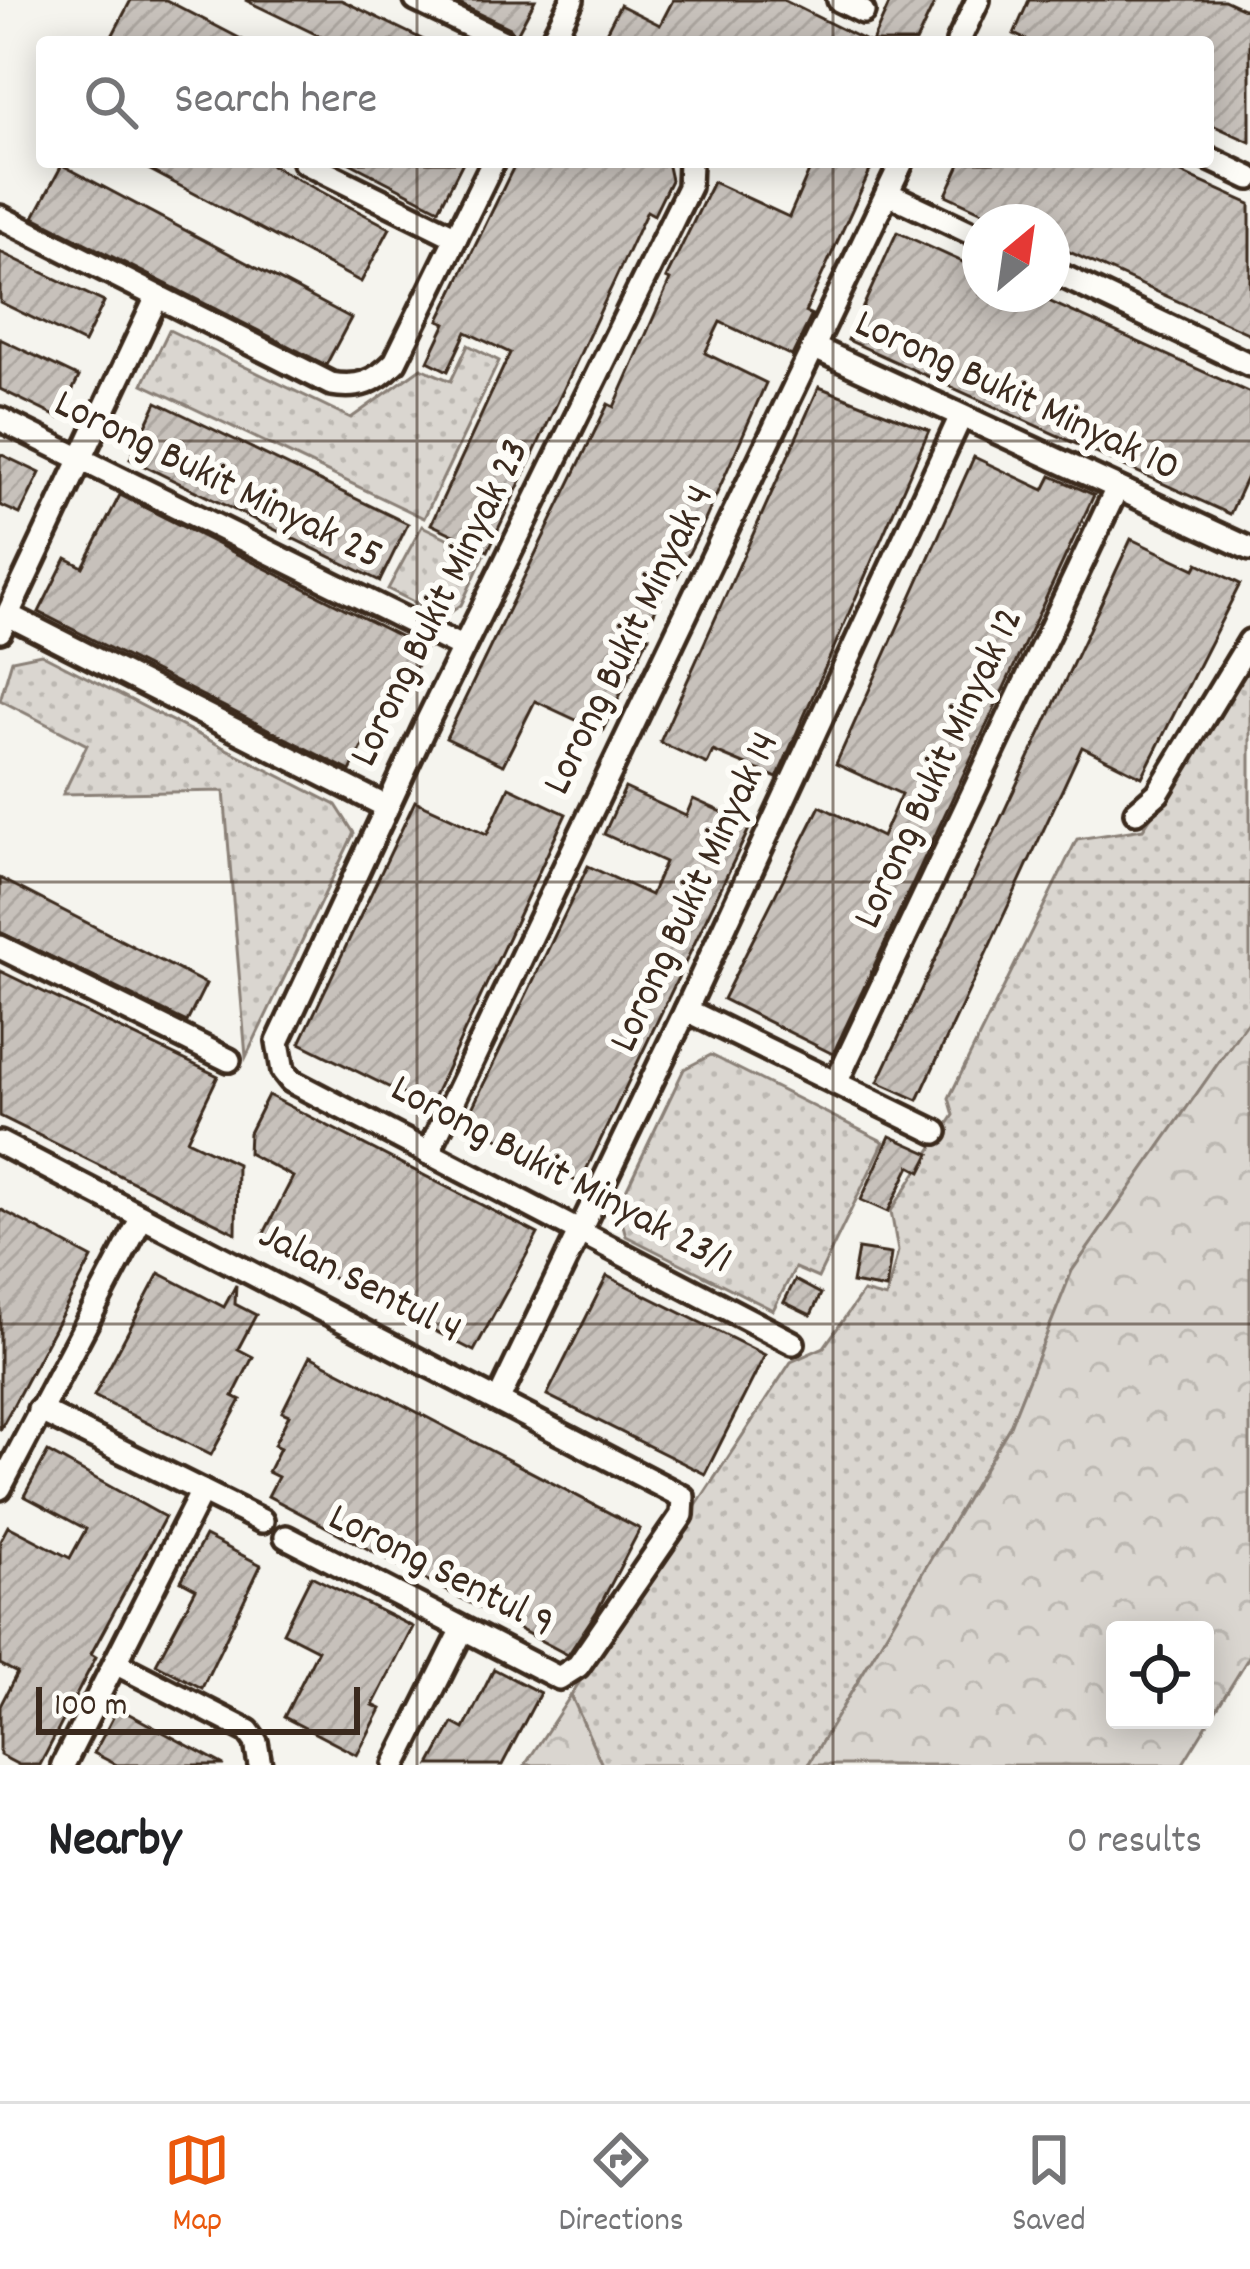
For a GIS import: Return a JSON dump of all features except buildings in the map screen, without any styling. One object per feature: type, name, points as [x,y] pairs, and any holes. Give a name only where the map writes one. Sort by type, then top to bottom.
[{"type":"street","points":[[416,0],[491,36]]},
{"type":"street","points":[[554,36],[572,0]]},
{"type":"street","points":[[839,0],[863,12]]},
{"type":"street","points":[[961,36],[978,0]]},
{"type":"street","points":[[1214,161],[1250,178]]},
{"type":"street","points":[[316,168],[456,238]]},
{"type":"street","points":[[0,217],[331,385],[353,388],[378,378],[395,362],[490,168]]},
{"type":"street","name":"Lorong Bukit Minyak 23","points":[[291,1081],[283,1071],[278,1042],[463,647],[689,187],[689,168]]},
{"type":"street","name":"Lorong Bukit Minyak 4","points":[[428,1153],[899,168]]},
{"type":"street","points":[[887,193],[962,228]]},
{"type":"street","points":[[1070,279],[1250,364]]},
{"type":"street","points":[[158,296],[4,623],[387,807]]},
{"type":"street","name":"Lorong Bukit Minyak 10","points":[[814,348],[1250,549]]},
{"type":"street","name":"Lorong Bukit Minyak 14","points":[[498,1401],[686,1010],[961,416]]},
{"type":"street","name":"Lorong Bukit Minyak 25","points":[[0,419],[463,647]]},
{"type":"street","name":"Lorong Bukit Minyak 12","points":[[836,1083],[1117,488]]},
{"type":"street","points":[[1136,812],[1158,793],[1250,641]]},
{"type":"street","points":[[0,947],[229,1060]]},
{"type":"street","points":[[686,1010],[936,1132]]},
{"type":"street","name":"Lorong Bukit Minyak 23/1","points":[[291,1081],[793,1343]]},
{"type":"street","name":"Jalan Sentul 4","points":[[0,1143],[682,1497],[682,1515],[578,1666],[559,1678]]},
{"type":"street","points":[[0,1488],[142,1217]]},
{"type":"street","name":"Lorong Sentul 9","points":[[39,1410],[262,1521]]},
{"type":"street","points":[[63,1765],[202,1491]]},
{"type":"street","name":"Lorong Sentul 9","points":[[286,1537],[559,1678]]},
{"type":"street","points":[[395,1765],[463,1629]]},
{"type":"street","points":[[115,1663],[248,1731],[256,1742],[260,1765]]},
{"type":"green space","points":[[169,330],[351,418],[421,368],[451,381],[468,345],[499,361],[424,518],[143,384]]},
{"type":"green space","points":[[422,526],[484,556],[461,605],[444,617],[388,589]]},
{"type":"green space","points":[[41,654],[336,805],[354,833],[246,1057],[224,791],[63,794],[87,745],[0,700],[12,660]]},
{"type":"green space","points":[[1250,668],[1250,1018],[1072,1271],[1010,1426],[808,1765],[602,1765],[571,1695],[791,1362],[824,1347],[863,1292],[886,1298],[898,1251],[891,1211],[954,1115],[949,1098],[1077,839],[1143,829]]},
{"type":"green space","points":[[1250,1018],[1250,1655],[1214,1713],[1214,1621],[1106,1621],[1106,1729],[1204,1729],[1182,1765],[808,1765],[1010,1426],[1072,1271]]},
{"type":"green space","points":[[711,1055],[884,1142],[818,1278],[795,1268],[773,1310],[626,1236],[618,1207],[684,1069]]},
{"type":"green space","points":[[571,1695],[602,1765],[525,1765]]}]
